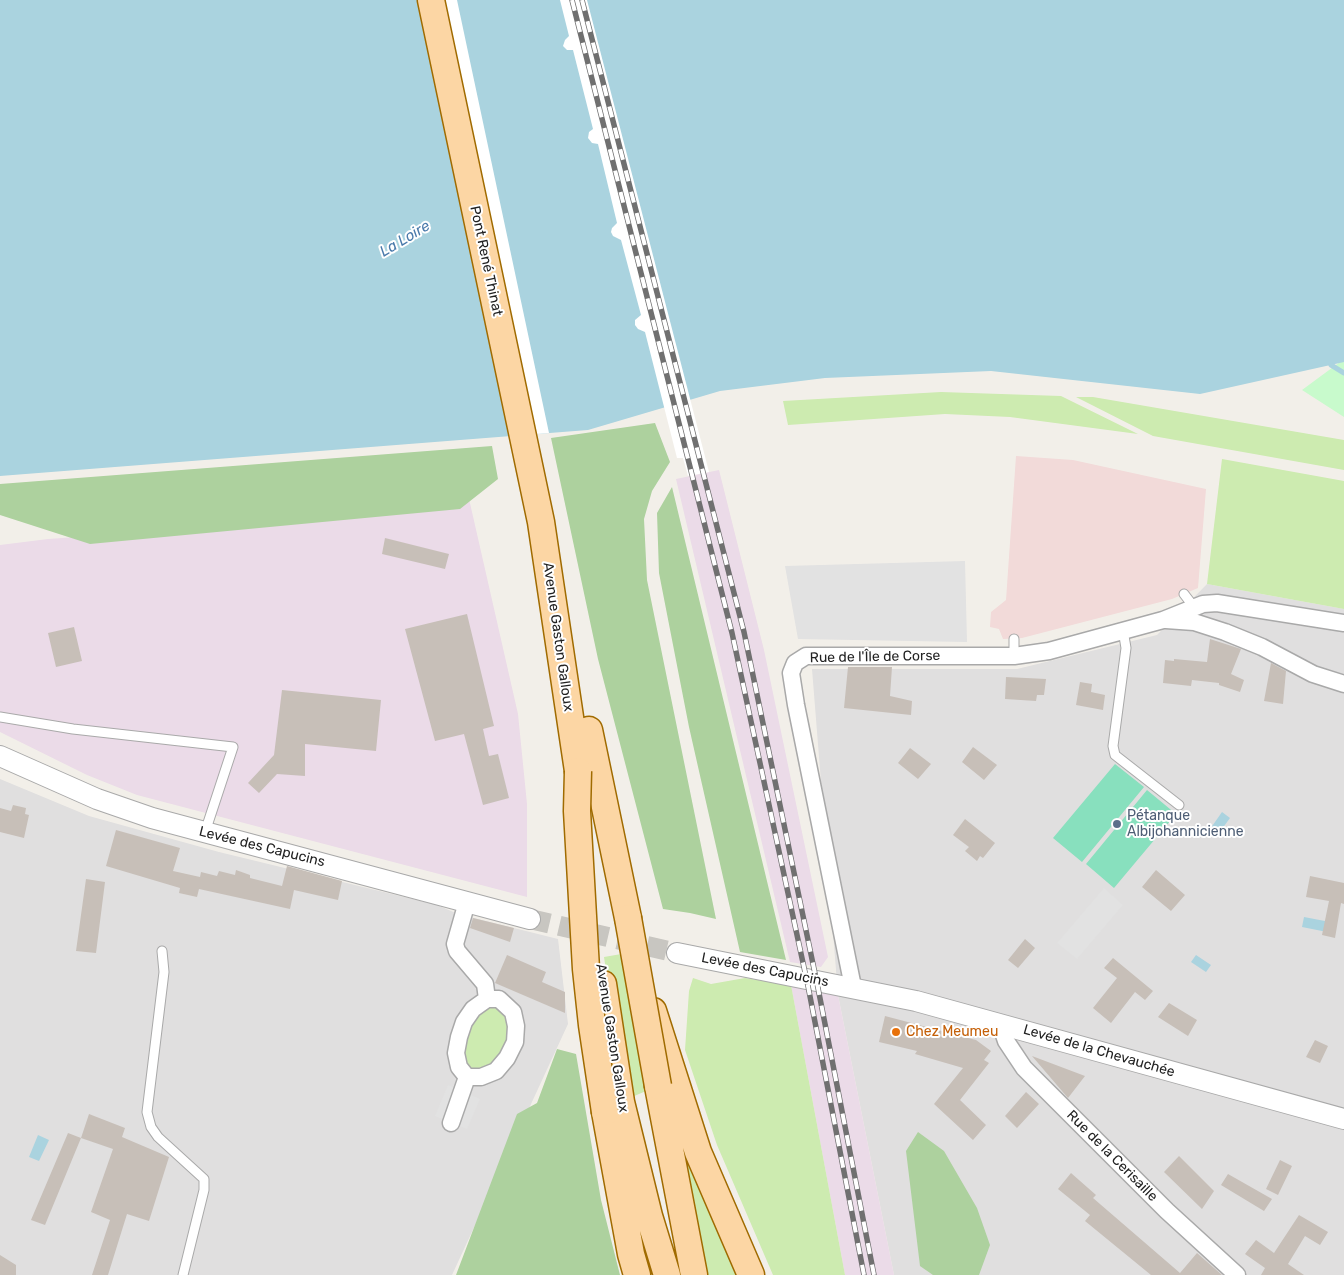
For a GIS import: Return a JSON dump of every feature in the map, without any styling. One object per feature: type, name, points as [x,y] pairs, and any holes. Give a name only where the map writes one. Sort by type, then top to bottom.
[{"type":"main road","name":"Pont René Thinat","points":[[431,0],[546,550]]},
{"type":"main road","name":"Avenue Gaston Galloux","points":[[546,550],[578,771],[613,1108],[667,1275]]},
{"type":"main road","name":"Avenue Gaston Galloux","points":[[546,550],[576,659],[596,769],[628,918],[694,1275]]},
{"type":"main road","points":[[628,918],[653,1011],[698,1152],[751,1275]]},
{"type":"main road","points":[[613,1108],[631,1254],[637,1275]]},
{"type":"street","name":"Rue de l'Île de Corse","points":[[1163,620],[1189,600],[1344,623]]},
{"type":"street","name":"Rue de l'Île de Corse","points":[[853,987],[791,673],[795,663],[806,656],[1014,656],[1049,651],[1163,620],[1194,622],[1225,632],[1313,674],[1344,684]]},
{"type":"street","name":"Levée des Capucins","points":[[0,756],[97,800],[205,832],[530,919]]},
{"type":"street","points":[[467,902],[455,944],[457,951],[486,984],[487,998]]},
{"type":"street","name":"Levée des Capucins","points":[[677,953],[853,987]]},
{"type":"street","name":"Levée de la Chevauchée","points":[[853,987],[916,1001],[1006,1025],[1344,1119]]},
{"type":"street","points":[[487,998],[499,999],[513,1012],[516,1026],[515,1042],[507,1058],[496,1071],[482,1077],[467,1077],[460,1067],[456,1053],[464,1022],[473,1008],[487,998]]},
{"type":"street","name":"Rue de la Cerisaille","points":[[1006,1025],[1006,1041],[1024,1068],[1167,1211],[1237,1275]]},
{"type":"street","points":[[451,1123],[467,1077]]},
{"type":"lane","points":[[1123,630],[1126,648],[1113,746],[1115,755],[1179,805]]},
{"type":"lane","points":[[1014,639],[1014,656]]},
{"type":"lane","points":[[0,717],[73,729],[233,747],[205,832]]},
{"type":"lane","points":[[162,951],[164,972],[147,1112],[151,1127],[158,1137],[204,1180],[204,1190],[183,1275]]},
{"type":"shaded area","points":[[1016,456],[1073,460],[1206,489],[1198,588],[1172,599],[1022,638],[1003,639],[999,629],[990,627],[991,612],[1006,600]]},
{"type":"shaded area","points":[[719,470],[764,650],[828,957],[821,967],[790,962],[676,479]]},
{"type":"shaded area","points":[[467,490],[518,714],[527,804],[527,897],[137,795],[87,775],[0,732],[0,545],[48,539],[220,527]]},
{"type":"shaded area","points":[[965,561],[967,642],[798,639],[785,566]]},
{"type":"shaded area","points":[[1207,584],[1344,609],[1344,1275],[894,1275],[838,995],[812,669],[1017,669],[1157,635]]},
{"type":"shaded area","points":[[0,779],[89,816],[219,852],[437,905],[458,914],[558,939],[568,1024],[452,1275],[0,1275]]},
{"type":"shaded area","points":[[1104,888],[1123,905],[1077,959],[1057,943]]},
{"type":"shaded area","points":[[791,985],[838,995],[894,1275],[845,1275]]},
{"type":"shaded area","points":[[448,1085],[480,1099],[467,1129],[435,1116]]},
{"type":"green space","points":[[1344,359],[1344,417],[1302,390]]},
{"type":"green space","points":[[941,392],[1061,396],[1138,434],[1010,417],[945,414],[788,425],[783,401]]},
{"type":"green space","points":[[1076,397],[1093,397],[1344,440],[1344,470],[1153,436]]},
{"type":"green space","points":[[655,423],[670,462],[652,491],[644,519],[647,580],[716,919],[663,909],[598,659],[551,438]]},
{"type":"green space","points":[[492,446],[498,479],[460,509],[90,544],[0,515],[0,484]]},
{"type":"green space","points":[[1222,459],[1344,481],[1344,609],[1207,584]]},
{"type":"green space","points":[[672,487],[786,960],[740,952],[689,727],[659,573],[657,513]]},
{"type":"green space","points":[[1115,764],[1144,787],[1082,862],[1053,838]]},
{"type":"green space","points":[[1147,790],[1176,814],[1114,888],[1086,864]]},
{"type":"green space","points":[[627,953],[653,1088],[625,1100],[604,957]]},
{"type":"green space","points":[[693,978],[711,984],[745,978],[791,985],[845,1275],[773,1275],[717,1145],[685,1050],[689,991]]},
{"type":"green space","points":[[485,1006],[497,1007],[503,1011],[510,1028],[509,1042],[489,1070],[470,1070],[465,1065],[463,1045],[466,1033]]},
{"type":"green space","points":[[557,1049],[576,1054],[601,1200],[620,1275],[456,1275],[517,1114],[537,1103]]},
{"type":"green space","points":[[675,1112],[744,1275],[705,1275]]},
{"type":"green space","points":[[918,1132],[944,1151],[977,1208],[990,1245],[979,1275],[933,1275],[920,1266],[906,1151]]},
{"type":"water","name":"La Loire","points":[[0,0],[1344,0],[1344,362],[1200,394],[991,371],[825,378],[720,391],[588,430],[0,476]]},
{"type":"water","points":[[1222,812],[1230,818],[1216,837],[1208,832]]},
{"type":"water","points":[[1304,917],[1330,922],[1327,932],[1302,927]]},
{"type":"water","points":[[1196,955],[1211,965],[1206,972],[1191,962]]},
{"type":"water","points":[[38,1135],[49,1140],[39,1161],[29,1157]]},
{"type":"pier","points":[[421,0],[457,0],[549,433],[512,436]]},
{"type":"pier","points":[[560,0],[587,0],[709,472],[688,476],[683,458],[677,458],[645,332],[638,329],[635,325],[635,320],[641,315],[621,240],[613,236],[611,232],[617,223],[598,144],[592,143],[588,138],[589,132],[593,129],[573,50],[567,50],[563,46],[569,36]]},
{"type":"building","points":[[385,538],[449,554],[445,569],[382,554]]},
{"type":"building","points":[[467,614],[494,726],[483,729],[489,756],[498,754],[509,798],[483,805],[464,734],[435,741],[405,629]]},
{"type":"building","points":[[74,627],[82,661],[56,667],[48,633]]},
{"type":"building","points":[[1210,639],[1241,649],[1231,674],[1244,680],[1240,692],[1219,685],[1219,683],[1192,680],[1191,686],[1163,683],[1165,660],[1207,662]]},
{"type":"building","points":[[1271,663],[1286,671],[1283,704],[1264,701]]},
{"type":"building","points":[[848,667],[892,667],[890,696],[912,701],[911,715],[844,708]]},
{"type":"building","points":[[1006,677],[1046,679],[1044,695],[1037,695],[1036,701],[1005,699]]},
{"type":"building","points":[[1080,682],[1092,684],[1091,692],[1105,695],[1103,710],[1076,705]]},
{"type":"building","points":[[282,690],[381,700],[376,751],[305,744],[305,776],[277,774],[259,793],[248,783],[274,755]]},
{"type":"building","points":[[973,747],[997,765],[984,780],[962,762]]},
{"type":"building","points":[[910,748],[931,764],[918,779],[898,763]]},
{"type":"building","points":[[13,805],[26,808],[25,814],[29,815],[24,838],[0,832],[0,808],[11,811]]},
{"type":"building","points":[[965,819],[995,843],[983,858],[980,856],[977,861],[965,851],[969,847],[953,835]]},
{"type":"building","points":[[116,830],[180,848],[173,871],[200,877],[201,872],[217,876],[219,871],[235,875],[236,870],[250,875],[250,878],[282,886],[287,866],[342,881],[338,900],[294,890],[290,909],[199,889],[197,897],[179,893],[180,888],[106,866]]},
{"type":"building","points":[[1156,870],[1185,895],[1171,911],[1142,887]]},
{"type":"building","points":[[1310,876],[1344,883],[1344,904],[1341,903],[1335,938],[1322,935],[1329,901],[1306,897]]},
{"type":"building","points":[[86,879],[105,882],[96,953],[76,951]]},
{"type":"building","points":[[473,918],[514,928],[510,942],[470,928]]},
{"type":"building","points":[[1025,939],[1035,948],[1018,968],[1008,960]]},
{"type":"building","points":[[507,955],[546,972],[542,982],[565,992],[565,1013],[495,983]]},
{"type":"building","points":[[1113,958],[1153,991],[1145,1000],[1135,992],[1111,1023],[1093,1008],[1117,978],[1104,968]]},
{"type":"building","points":[[1169,1003],[1197,1020],[1188,1036],[1158,1017]]},
{"type":"building","points":[[885,1016],[976,1040],[991,1051],[984,1060],[989,1063],[960,1100],[986,1125],[973,1140],[934,1104],[963,1068],[915,1054],[917,1051],[879,1042]]},
{"type":"building","points":[[1315,1040],[1328,1046],[1320,1063],[1306,1057]]},
{"type":"building","points":[[1032,1056],[1085,1076],[1068,1098]]},
{"type":"building","points":[[1026,1092],[1039,1104],[1017,1128],[1005,1116]]},
{"type":"building","points":[[89,1114],[125,1128],[122,1137],[169,1157],[149,1221],[127,1214],[108,1275],[92,1275],[110,1220],[91,1212],[113,1149],[81,1138]]},
{"type":"building","points":[[68,1133],[81,1138],[45,1225],[31,1220]]},
{"type":"building","points":[[1179,1156],[1214,1191],[1202,1209],[1164,1172]]},
{"type":"building","points":[[1280,1160],[1292,1166],[1278,1195],[1266,1189]]},
{"type":"building","points":[[1071,1173],[1096,1195],[1093,1198],[1180,1273],[1197,1253],[1222,1275],[1151,1275],[1085,1221],[1090,1215],[1058,1189]]},
{"type":"building","points":[[1228,1174],[1272,1199],[1264,1211],[1221,1185]]},
{"type":"building","points":[[1299,1215],[1328,1232],[1320,1245],[1305,1236],[1288,1264],[1304,1275],[1261,1275],[1265,1268],[1245,1254],[1256,1240],[1274,1253]]},
{"type":"building","points":[[0,1255],[16,1265],[16,1275],[0,1275]]},
{"type":"waterway","points":[[1331,365],[1344,373]]},
{"type":"tunnel","points":[[530,919],[677,953]]},
{"type":"railway","points":[[572,0],[732,633],[808,986],[864,1275]]},
{"type":"railway","points":[[582,0],[744,632],[818,988],[874,1275]]},
{"type":"place","name":"Pétanque Albijohannicienne","points":[[1117,824]]},
{"type":"place","name":"Chez Meumeu","points":[[896,1032]]}]
